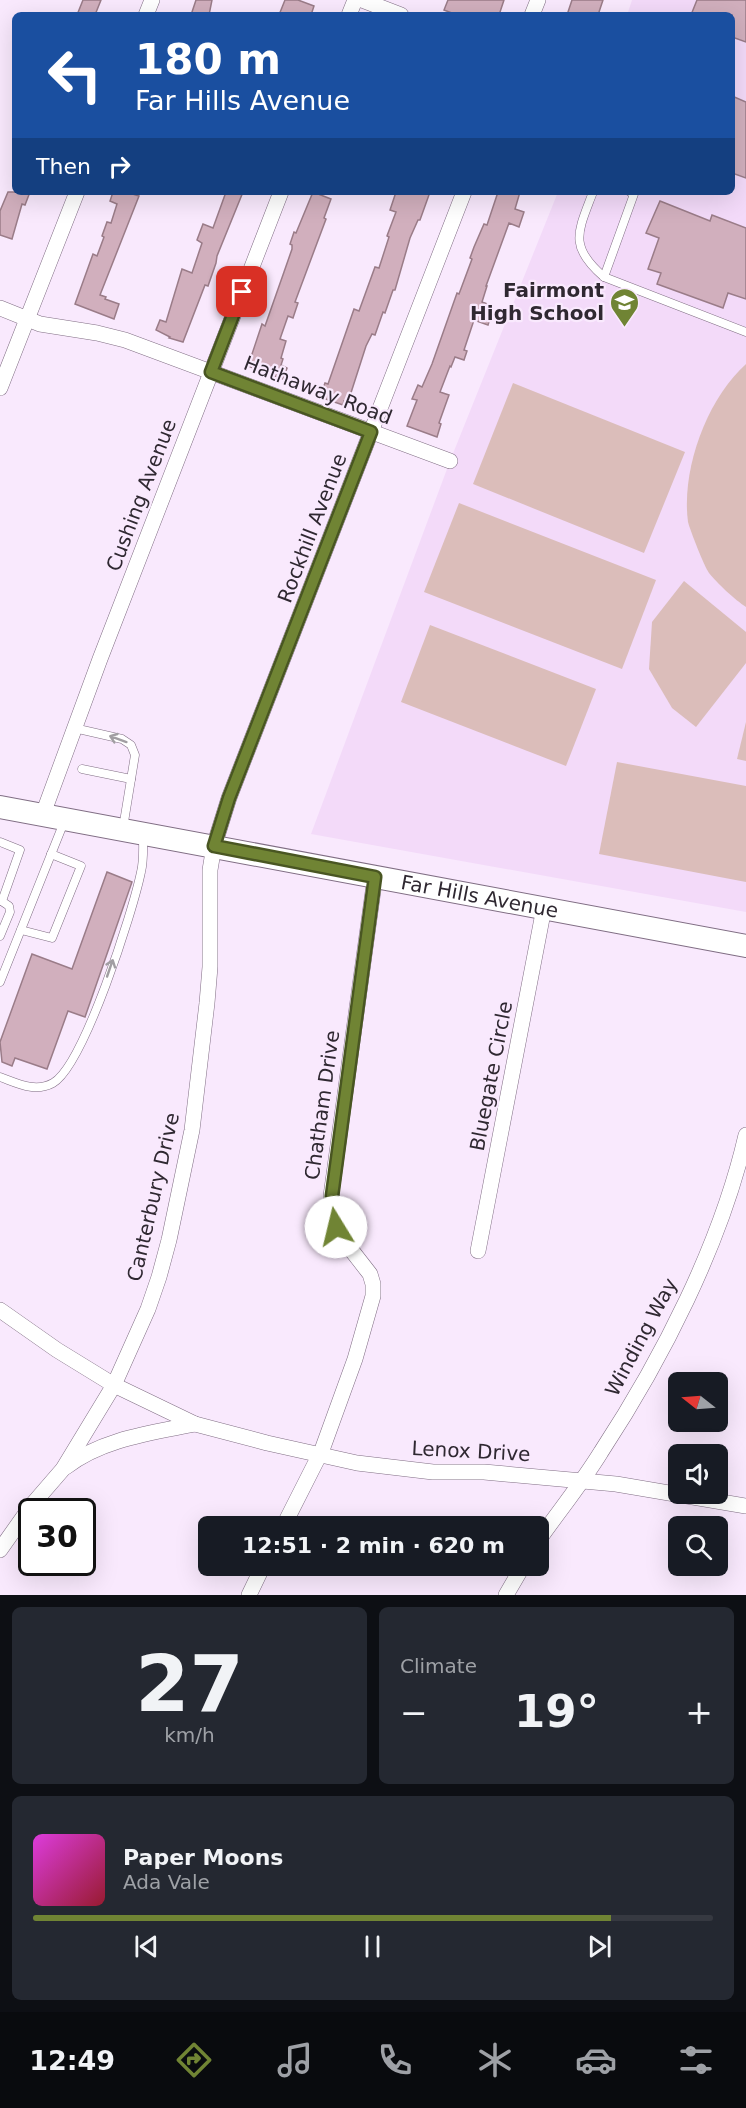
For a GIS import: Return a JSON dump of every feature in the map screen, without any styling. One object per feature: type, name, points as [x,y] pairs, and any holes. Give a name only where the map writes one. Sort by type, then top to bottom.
[{"type":"main road","name":"Far Hills Avenue","points":[[0,807],[746,946]]},
{"type":"street","points":[[362,0],[393,12]]},
{"type":"street","points":[[0,388],[76,195]]},
{"type":"street","name":"Cushing Avenue","points":[[54,817],[74,728],[280,195]]},
{"type":"street","name":"Rockhill Avenue","points":[[214,846],[229,798],[463,195]]},
{"type":"street","name":"Hathaway Road","points":[[0,309],[48,326],[98,333],[125,340],[450,461]]},
{"type":"street","name":"Canterbury Drive","points":[[0,1550],[31,1506],[63,1469],[114,1385],[140,1328],[159,1277],[192,1130],[210,967],[210,870],[214,846]]},
{"type":"street","name":"Chatham Drive","points":[[288,1516],[322,1450],[343,1394],[373,1296],[370,1274],[336,1227],[332,1211],[332,1196],[375,877]]},
{"type":"street","name":"Bluegate Circle","points":[[478,1251],[544,908]]},
{"type":"street","name":"Winding Way","points":[[549,1526],[600,1454],[650,1373],[706,1254],[746,1135]]},
{"type":"street","name":"Lenox Drive","points":[[0,1310],[57,1350],[114,1385],[195,1424],[357,1463],[433,1472],[484,1472],[581,1481],[746,1506]]},
{"type":"street","name":"Lenox Drive","points":[[63,1469],[88,1454],[114,1443],[195,1424]]},
{"type":"street","points":[[249,1595],[258,1576]]},
{"type":"street","points":[[506,1595],[517,1576]]},
{"type":"lane","points":[[592,195],[579,230],[580,246],[590,265],[604,277],[746,332]]},
{"type":"lane","points":[[604,277],[634,195]]},
{"type":"lane","points":[[0,1077],[38,1088],[52,1083],[63,1074],[78,1051],[91,1023],[133,902],[142,869],[133,831],[131,779],[135,755],[131,745],[122,739],[74,728]]},
{"type":"lane","points":[[82,769],[131,779]]},
{"type":"lane","points":[[0,982],[51,854],[54,817]]},
{"type":"lane","points":[[0,842],[20,850],[1,900],[9,906],[10,912],[0,936]]},
{"type":"lane","points":[[21,930],[52,938],[81,866],[51,854]]},
{"type":"shaded area","name":"Fairmont High School","points":[[632,0],[746,0],[746,912],[311,834],[450,461],[557,195],[735,195],[735,12],[628,12]]},
{"type":"shaded area","points":[[746,364],[746,607],[709,573],[688,522],[687,501],[693,458],[709,415],[732,379]]},
{"type":"shaded area","points":[[513,383],[685,452],[644,553],[473,484]]},
{"type":"shaded area","points":[[459,503],[656,580],[622,669],[424,592]]},
{"type":"shaded area","points":[[684,581],[746,632],[746,663],[696,727],[672,708],[649,669],[652,622]]},
{"type":"shaded area","points":[[430,625],[596,689],[566,766],[401,702]]},
{"type":"shaded area","points":[[746,722],[746,761],[737,759]]},
{"type":"shaded area","points":[[617,762],[746,786],[746,882],[599,854]]},
{"type":"building","points":[[83,0],[101,0],[96,12],[78,12]]},
{"type":"building","points":[[196,0],[212,0],[210,12],[192,12]]},
{"type":"building","points":[[285,0],[298,0],[314,6],[312,12],[280,12]]},
{"type":"building","points":[[448,0],[504,0],[500,12],[449,12],[444,10]]},
{"type":"building","points":[[572,0],[603,0],[599,12],[568,12]]},
{"type":"building","points":[[697,0],[746,0],[746,42],[735,38],[735,12],[692,12]]},
{"type":"building","points":[[735,97],[746,102],[746,178],[735,174]]},
{"type":"building","points":[[8,192],[12,192],[12,195],[29,195],[25,205],[22,204],[12,239],[0,235],[0,211]]},
{"type":"building","points":[[112,195],[139,196],[100,295],[119,304],[114,319],[75,304],[93,254],[97,256],[107,222],[111,223],[117,204],[110,201]]},
{"type":"building","points":[[225,195],[242,195],[217,256],[208,286],[205,285],[183,342],[169,338],[156,330],[160,320],[166,322],[182,269],[192,273],[202,243],[197,240],[203,224],[213,228]]},
{"type":"building","points":[[312,195],[321,195],[331,199],[324,218],[326,219],[295,302],[298,303],[293,318],[288,316],[280,339],[286,341],[281,358],[283,359],[281,365],[287,368],[283,379],[248,366],[262,324],[265,326],[292,249],[290,244],[294,232],[296,233]]},
{"type":"building","points":[[395,195],[429,195],[420,220],[410,238],[395,290],[393,290],[385,313],[383,312],[375,335],[372,334],[366,346],[348,402],[344,401],[343,405],[320,397],[325,383],[328,384],[354,309],[359,311],[375,267],[379,268],[396,212],[390,210]]},
{"type":"building","points":[[497,195],[519,195],[515,209],[524,212],[519,227],[509,223],[482,302],[490,305],[487,314],[491,315],[488,325],[474,320],[464,350],[467,351],[464,360],[455,357],[450,366],[440,392],[449,395],[439,423],[441,424],[437,437],[407,426],[417,400],[412,399],[418,385],[422,387],[432,364],[457,293],[459,294],[472,259],[470,258],[474,247],[484,224],[487,225]]},
{"type":"building","points":[[660,201],[710,221],[712,215],[746,228],[746,299],[728,293],[723,308],[657,284],[661,273],[648,269],[659,238],[646,233]]},
{"type":"building","points":[[107,872],[132,882],[85,1017],[68,1011],[47,1069],[15,1058],[12,1066],[2,1062],[0,1042],[32,954],[72,969]]},
{"type":"place","name":"Fairmont High School","points":[[625,328]]},
{"type":"route","points":[[242,292],[211,372],[371,432],[229,798],[214,846],[375,877],[332,1196],[332,1211],[336,1227]]}]
